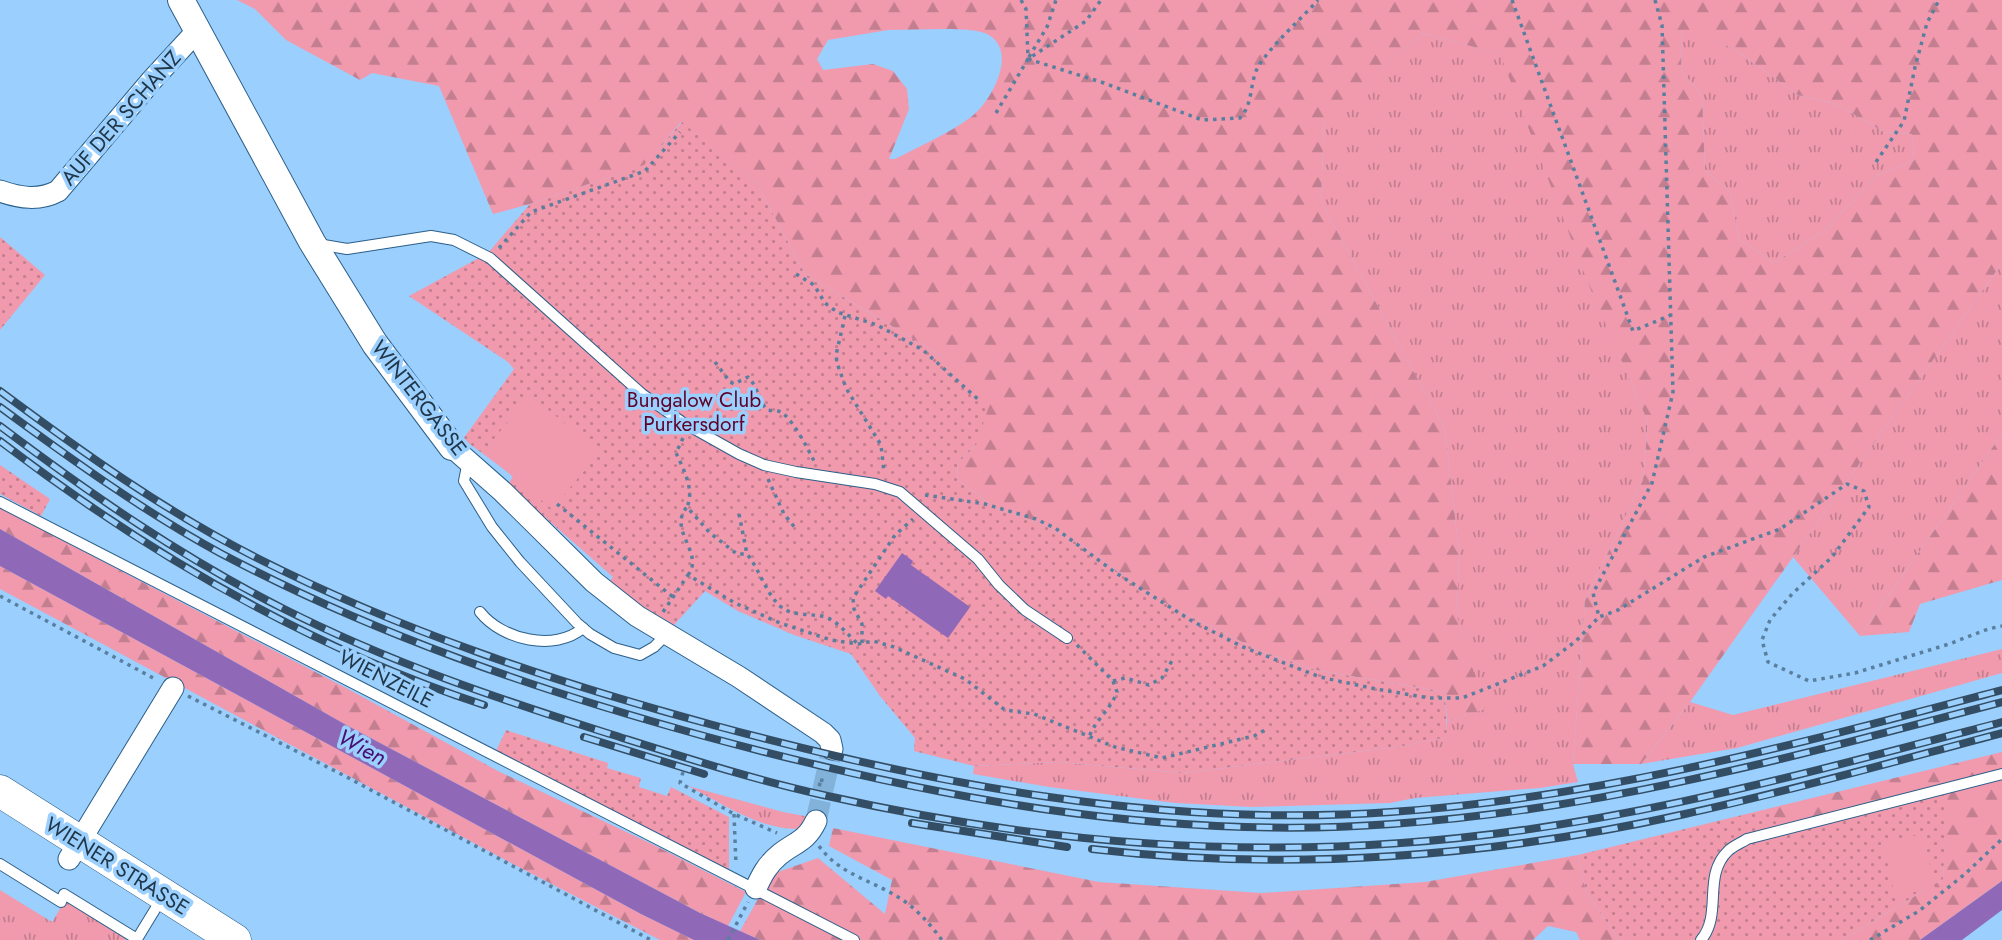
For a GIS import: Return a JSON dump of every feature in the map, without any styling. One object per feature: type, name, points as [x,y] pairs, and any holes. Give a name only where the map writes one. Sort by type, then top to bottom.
[{"type":"main road","name":"WIENER STRASSE","points":[[0,791],[74,850],[158,904],[235,940]]},
{"type":"main road","name":"WIENER STRASSE","points":[[0,816],[74,850]]},
{"type":"main road","name":"WIENER STRASSE","points":[[158,904],[197,940]]},
{"type":"street","name":"WINTERGASSE","points":[[181,0],[312,243],[374,344],[460,454],[594,582],[660,631],[739,677],[824,733],[830,740],[832,749]]},
{"type":"street","name":"AUF DER SCHANZ","points":[[0,191],[32,198],[46,197],[58,191],[197,31]]},
{"type":"street","points":[[74,850],[173,688]]},
{"type":"street","points":[[749,887],[779,855],[812,834]]},
{"type":"lane","points":[[312,243],[347,249],[431,236],[454,240],[490,258],[642,394],[692,428],[764,465],[900,492],[978,559],[999,585],[1025,610],[1067,638]]},
{"type":"lane","points":[[460,454],[464,481],[492,527],[520,562],[583,628],[614,648],[640,655],[654,647],[660,631]]},
{"type":"lane","name":"WIENZEILE","points":[[0,502],[854,940]]},
{"type":"lane","points":[[480,612],[489,624],[523,638],[560,640],[583,628]]},
{"type":"lane","points":[[1701,940],[1709,931],[1713,913],[1714,875],[1718,864],[1728,851],[1747,839],[2002,774]]},
{"type":"lane","points":[[0,864],[61,902],[64,894],[137,939],[158,904]]},
{"type":"path","points":[[1021,0],[1026,9],[1028,59]]},
{"type":"path","points":[[996,113],[1047,27],[1056,0]]},
{"type":"path","points":[[1028,59],[1087,21],[1101,0]]},
{"type":"path","points":[[1028,59],[1104,83],[1202,120],[1240,118],[1248,110],[1254,76],[1261,62],[1318,0]]},
{"type":"path","points":[[1512,0],[1633,331],[1671,315]]},
{"type":"path","points":[[1600,617],[1593,593],[1652,483],[1673,392],[1662,25],[1655,0]]},
{"type":"path","points":[[1876,162],[1904,121],[1927,23],[1939,0]]},
{"type":"path","points":[[490,258],[531,212],[645,171],[680,132]]},
{"type":"path","points":[[796,274],[814,285],[825,303],[845,316],[877,325],[923,350],[980,401]]},
{"type":"path","points":[[845,316],[836,355],[837,363],[846,388],[881,445],[888,488]]},
{"type":"path","points":[[715,362],[734,384],[748,377],[758,389],[761,403],[767,410],[778,411],[787,417],[811,454],[819,475]]},
{"type":"path","points":[[660,631],[673,597],[694,568],[694,561],[681,530],[681,516],[690,501],[689,489],[676,453],[692,428]]},
{"type":"path","points":[[764,465],[774,495],[784,514],[796,528]]},
{"type":"path","points":[[900,492],[985,504],[1036,519],[1055,528],[1116,573],[1192,621],[1243,647],[1320,677],[1429,698],[1462,698],[1544,666],[1576,641],[1600,617],[1618,610],[1704,557],[1780,529],[1847,484],[1864,491],[1870,507],[1832,557],[1792,594],[1770,620],[1762,640],[1768,662],[1809,681],[1855,673],[2002,626]]},
{"type":"path","points":[[557,504],[673,597]]},
{"type":"path","points":[[687,507],[710,533],[737,554],[747,554]]},
{"type":"path","points":[[860,643],[862,624],[854,610],[853,598],[895,534],[908,525],[920,508]]},
{"type":"path","points":[[739,514],[747,554],[782,608],[804,615],[827,617],[860,643]]},
{"type":"path","points":[[688,575],[735,603],[780,623],[831,640],[860,643],[873,641],[894,647],[965,679],[1004,710],[1034,714],[1115,747],[1162,758],[1254,736],[1267,729]]},
{"type":"path","points":[[0,596],[651,940]]},
{"type":"path","points":[[1067,638],[1084,651],[1116,687],[1111,704],[1096,721],[1089,737]]},
{"type":"path","points":[[1113,681],[1125,678],[1149,685],[1162,678],[1173,659]]},
{"type":"path","points":[[683,772],[680,783],[734,814],[773,832],[812,834],[826,855],[839,866],[907,903],[942,940]]},
{"type":"path","points":[[819,782],[826,784]]},
{"type":"path","points":[[728,940],[749,887],[734,814]]},
{"type":"path","points":[[1870,940],[1919,911],[1965,874],[2002,839]]},
{"type":"green space","points":[[237,0],[2002,0],[2002,263],[1690,702],[1641,764],[1573,764],[1585,600],[1643,480],[1648,422],[1590,288],[1500,54],[1422,33],[1324,120],[1321,202],[1445,429],[1459,552],[1457,617],[1485,709],[1447,722],[1445,692],[1315,670],[1256,649],[1143,592],[1092,551],[1038,522],[997,509],[958,480],[957,464],[976,445],[943,357],[805,274],[757,184],[681,122],[645,165],[493,214],[439,86],[372,73],[360,80],[286,40],[255,9]],"holes":[[[888,30],[977,31],[993,38],[1002,57],[992,92],[978,111],[953,129],[895,159],[889,159],[909,109],[907,89],[893,71],[873,64],[823,70],[817,59],[828,40]],[[1682,30],[1731,47],[1798,95],[1836,104],[1884,132],[1912,134],[1914,160],[1876,176],[1825,230],[1774,263],[1739,239],[1730,192],[1705,170],[1702,96],[1681,70]]]},
{"type":"green space","points":[[1682,29],[1731,47],[1798,95],[1836,104],[1884,132],[1912,134],[1914,160],[1876,176],[1825,230],[1774,263],[1739,239],[1730,192],[1705,170],[1702,96],[1681,70]]},
{"type":"green space","points":[[1422,33],[1501,54],[1590,287],[1648,422],[1643,480],[1585,600],[1573,764],[1578,782],[1540,788],[1415,798],[1390,803],[1251,807],[1175,803],[973,774],[974,766],[1059,762],[1182,773],[1397,747],[1446,737],[1447,722],[1484,709],[1457,617],[1459,552],[1445,429],[1321,202],[1324,119]]},
{"type":"green space","name":"Bungalow Club Purkersdorf","points":[[682,122],[757,184],[805,274],[943,357],[989,406],[976,445],[957,464],[958,480],[997,509],[1038,522],[1092,551],[1143,592],[1256,649],[1315,670],[1445,692],[1447,737],[1397,747],[1182,773],[1059,762],[974,766],[914,751],[915,738],[880,696],[851,654],[794,635],[738,611],[705,591],[674,625],[642,606],[610,581],[613,577],[508,485],[513,476],[463,439],[514,369],[508,362],[409,296],[488,253],[530,204],[644,165]]},
{"type":"green space","points":[[0,237],[45,275],[0,330]]},
{"type":"green space","points":[[2002,263],[2002,434],[1860,636],[1793,557]]},
{"type":"green space","points":[[530,395],[600,452],[552,509],[483,452]]},
{"type":"green space","points":[[2002,434],[2002,580],[1920,604],[1909,632],[1860,636]]},
{"type":"green space","points":[[0,465],[50,499],[41,516],[0,494]]},
{"type":"green space","points":[[0,508],[348,689],[498,771],[746,892],[728,926],[348,726],[0,529]]},
{"type":"green space","points":[[0,566],[641,914],[694,940],[660,940],[0,589]]},
{"type":"green space","points":[[2002,649],[2002,673],[1737,748],[1641,764],[1690,702],[1733,715]]},
{"type":"green space","points":[[506,730],[608,763],[607,768],[641,778],[639,787],[667,796],[671,787],[729,817],[729,874],[495,753]]},
{"type":"green space","points":[[2002,752],[2002,881],[1920,940],[1842,940],[1943,879],[1947,786],[1776,826],[1771,808]]},
{"type":"green space","points":[[1948,785],[1943,879],[1842,940],[1619,940],[1586,892],[1578,855],[1771,808],[1777,826]]},
{"type":"green space","points":[[688,786],[810,817],[799,829],[770,825],[741,814]]},
{"type":"green space","points":[[833,828],[1099,882],[1261,893],[1425,882],[1578,855],[1586,892],[1619,940],[1580,940],[1576,932],[1548,926],[1533,940],[760,940],[740,931],[772,874],[818,858],[885,914],[892,880],[829,846]]},
{"type":"green space","points":[[1923,834],[1935,888],[1895,896],[1883,843]]},
{"type":"green space","points":[[0,890],[52,922],[66,899],[127,936],[125,940],[0,940]]},
{"type":"water","name":"Wien","points":[[0,529],[348,726],[700,913],[760,940],[694,940],[641,914],[0,566]]},
{"type":"water","points":[[902,553],[913,561],[911,565],[970,607],[948,638],[888,596],[886,599],[875,591]]},
{"type":"water","points":[[2002,881],[2002,910],[1962,940],[1920,940]]},
{"type":"tunnel","points":[[816,821],[832,749]]},
{"type":"railway","points":[[0,391],[125,480],[223,540],[312,584],[423,632],[596,691],[796,747],[964,783],[1049,797],[1219,814],[1391,812],[1469,805],[1700,766],[2002,690]]},
{"type":"railway","points":[[0,407],[108,484],[220,553],[337,609],[457,658],[642,718],[789,758],[959,795],[1045,809],[1131,820],[1304,828],[1470,817],[1700,778],[2002,702]]},
{"type":"railway","points":[[0,426],[173,547],[284,609],[404,663],[527,707],[742,774],[823,795],[966,823],[1110,840],[1256,847],[1328,847],[1478,836],[1630,812],[1704,797],[2002,722]]},
{"type":"railway","points":[[0,441],[113,521],[231,593],[354,655],[418,682],[484,705]]},
{"type":"railway","points":[[1092,849],[1166,856],[1315,859],[1390,856],[1538,841],[1612,829],[1725,805],[2002,733]]},
{"type":"railway","points":[[584,737],[704,774]]},
{"type":"railway","points":[[912,823],[1067,847]]}]
